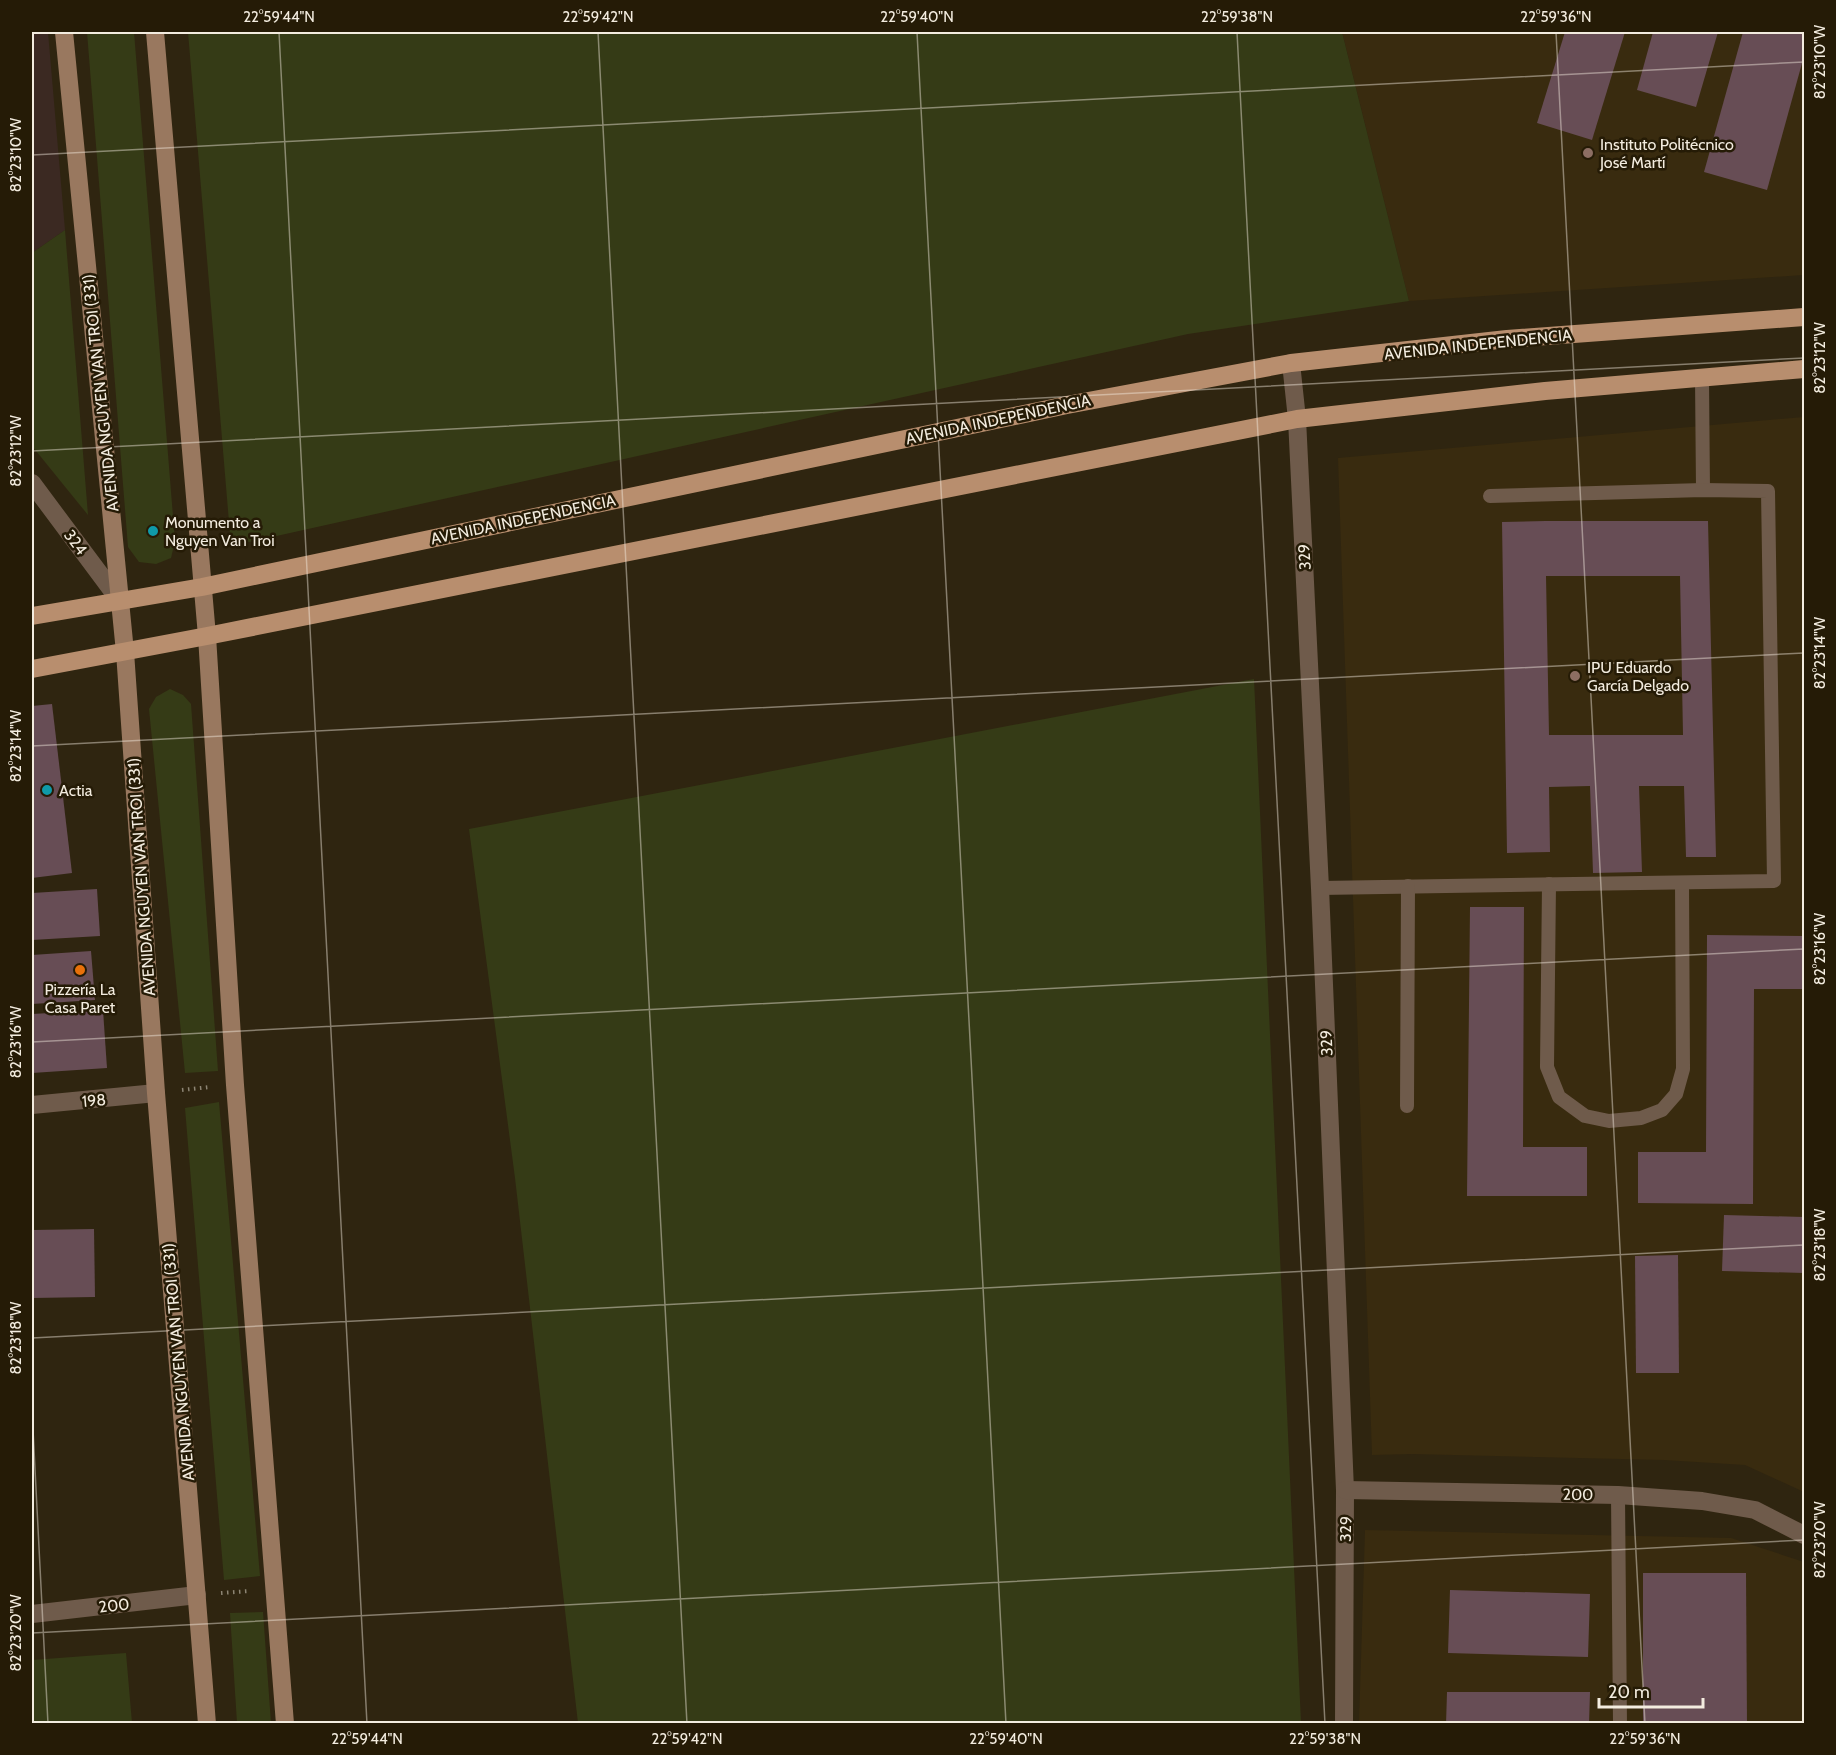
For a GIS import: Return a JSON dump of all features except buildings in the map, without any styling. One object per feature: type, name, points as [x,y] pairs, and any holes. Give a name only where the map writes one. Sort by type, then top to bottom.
[{"type":"main road","name":"AVENIDA NGUYEN VAN TROI (331)","points":[[64,32],[125,652],[156,1093],[207,1724]]},
{"type":"main road","points":[[155,32],[207,636],[235,1085],[285,1724]]},
{"type":"main road","name":"AVENIDA INDEPENDENCIA","points":[[32,616],[202,587],[1055,407],[1291,363],[1507,339],[1804,317]]},
{"type":"main road","points":[[32,669],[1297,418],[1545,391],[1804,369]]},
{"type":"street","name":"329","points":[[1291,363],[1297,418],[1320,888],[1345,1491],[1344,1724]]},
{"type":"street","name":"324","points":[[32,483],[120,601]]},
{"type":"street","name":"198","points":[[32,1106],[156,1093]]},
{"type":"street","name":"200","points":[[1345,1491],[1618,1495],[1702,1500],[1755,1510],[1804,1534]]},
{"type":"street","name":"200","points":[[32,1614],[197,1595]]},
{"type":"lane","points":[[1702,378],[1703,490]]},
{"type":"lane","points":[[1320,888],[1774,881],[1768,491],[1703,490],[1490,496]]},
{"type":"lane","points":[[1549,884],[1547,1068],[1559,1097],[1585,1116],[1609,1121],[1641,1118],[1662,1110],[1676,1094],[1683,1069],[1682,883]]},
{"type":"lane","points":[[1407,1106],[1408,886]]},
{"type":"lane","points":[[1618,1495],[1620,1724]]},
{"type":"path","points":[[156,1093],[235,1085]]},
{"type":"path","points":[[197,1595],[274,1589]]},
{"type":"shaded area","points":[[32,32],[48,32],[65,230],[32,253]]},
{"type":"shaded area","name":"Instituto Politécnico José Martí","points":[[1342,32],[1804,32],[1804,275],[1409,301]]},
{"type":"shaded area","points":[[1804,417],[1804,1492],[1745,1465],[1664,1460],[1372,1455],[1338,458]]},
{"type":"shaded area","points":[[1365,1530],[1731,1538],[1804,1562],[1804,1723],[1359,1724]]},
{"type":"green space","points":[[87,32],[134,32],[175,541],[171,558],[156,564],[139,562],[128,547]]},
{"type":"green space","points":[[188,32],[1342,32],[1409,301],[1188,334],[231,546]]},
{"type":"green space","points":[[65,230],[88,515],[32,446],[32,253]]},
{"type":"green space","points":[[1254,679],[1301,1723],[578,1723],[515,1178],[469,829]]},
{"type":"green space","points":[[170,689],[183,695],[191,704],[218,1071],[185,1073],[149,709],[156,697]]},
{"type":"green space","points":[[219,1102],[260,1576],[224,1580],[185,1108]]},
{"type":"green space","points":[[263,1612],[271,1723],[237,1723],[230,1613]]},
{"type":"green space","points":[[126,1653],[132,1723],[32,1723],[32,1660]]},
{"type":"place","name":"Instituto Politécnico José Martí","points":[[1588,153]]},
{"type":"place","name":"Monumento a Nguyen Van Troi","points":[[153,531]]},
{"type":"place","name":"IPU Eduardo García Delgado","points":[[1575,676]]},
{"type":"place","name":"Actia","points":[[47,790]]},
{"type":"place","name":"Pizzería La Casa Paret","points":[[80,970]]}]
